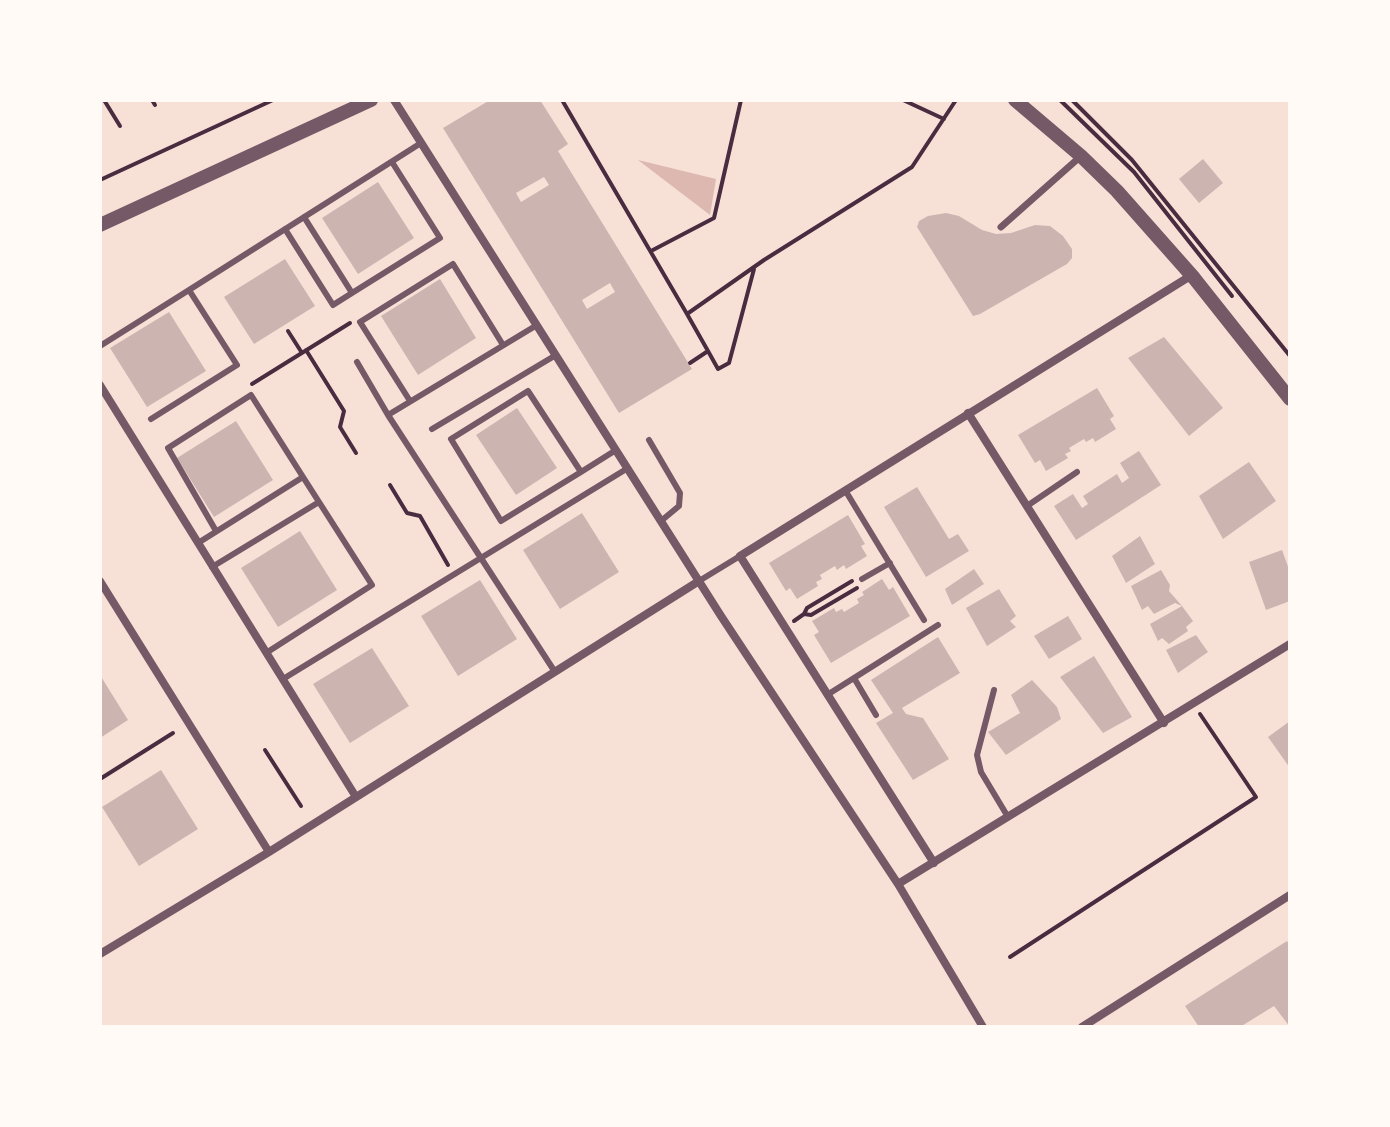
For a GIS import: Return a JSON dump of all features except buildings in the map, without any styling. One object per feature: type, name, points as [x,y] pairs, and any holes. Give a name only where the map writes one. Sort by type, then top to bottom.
[{"type":"street","points":[[100,225],[371,100]]},
{"type":"street","points":[[394,100],[699,581],[898,884],[983,1027]]},
{"type":"street","points":[[1015,100],[1117,191],[1192,275],[1290,399]]},
{"type":"street","points":[[1001,227],[1081,156]]},
{"type":"street","points":[[934,863],[740,556],[1192,275]]},
{"type":"street","points":[[100,385],[356,797]]},
{"type":"street","points":[[968,413],[1164,723]]},
{"type":"street","points":[[100,581],[269,852]]},
{"type":"street","points":[[100,954],[269,852],[699,581]]},
{"type":"street","points":[[898,884],[1290,644]]},
{"type":"street","points":[[1082,1027],[1290,895]]},
{"type":"lane","points":[[100,346],[421,143]]},
{"type":"lane","points":[[285,229],[333,305],[440,238],[392,162]]},
{"type":"lane","points":[[304,217],[352,293]]},
{"type":"lane","points":[[410,401],[360,322],[453,264],[503,345]]},
{"type":"lane","points":[[151,419],[237,365],[189,290]]},
{"type":"lane","points":[[388,415],[537,325]]},
{"type":"lane","points":[[432,429],[556,355]]},
{"type":"lane","points":[[357,362],[388,415],[555,672]]},
{"type":"lane","points":[[581,472],[528,391],[451,439],[501,521],[581,472],[616,450]]},
{"type":"lane","points":[[216,531],[168,448],[251,395],[372,585],[266,653]]},
{"type":"lane","points":[[649,440],[680,493],[679,506],[661,521]]},
{"type":"lane","points":[[283,679],[628,468]]},
{"type":"lane","points":[[1027,506],[1077,472]]},
{"type":"lane","points":[[198,543],[303,477]]},
{"type":"lane","points":[[845,490],[924,620]]},
{"type":"lane","points":[[212,567],[319,502]]},
{"type":"lane","points":[[699,581],[740,556]]},
{"type":"lane","points":[[862,579],[890,563]]},
{"type":"lane","points":[[827,695],[938,625]]},
{"type":"lane","points":[[854,678],[876,715]]},
{"type":"lane","points":[[994,690],[977,755],[981,772],[1008,817]]},
{"type":"path","points":[[104,100],[120,126]]},
{"type":"path","points":[[100,180],[273,100]]},
{"type":"path","points":[[562,100],[718,369],[729,363],[755,267]]},
{"type":"path","points":[[651,251],[714,218],[741,100]]},
{"type":"path","points":[[903,100],[944,119]]},
{"type":"path","points":[[687,314],[912,167],[956,100]]},
{"type":"path","points":[[1060,100],[1134,172],[1236,301]]},
{"type":"path","points":[[1072,100],[1132,160],[1290,356]]},
{"type":"path","points":[[246,388],[357,319]]},
{"type":"path","points":[[288,331],[344,411],[340,427],[356,453]]},
{"type":"path","points":[[690,363],[708,351]]},
{"type":"path","points":[[390,485],[407,513],[420,516],[454,574]]},
{"type":"path","points":[[804,614],[811,615],[861,586],[862,579],[855,579],[807,608]]},
{"type":"path","points":[[1010,957],[1256,797],[1193,705]]},
{"type":"path","points":[[100,779],[173,733]]},
{"type":"path","points":[[265,750],[301,806]]},
{"type":"shaded area","points":[[638,160],[716,179],[710,215]]}]
